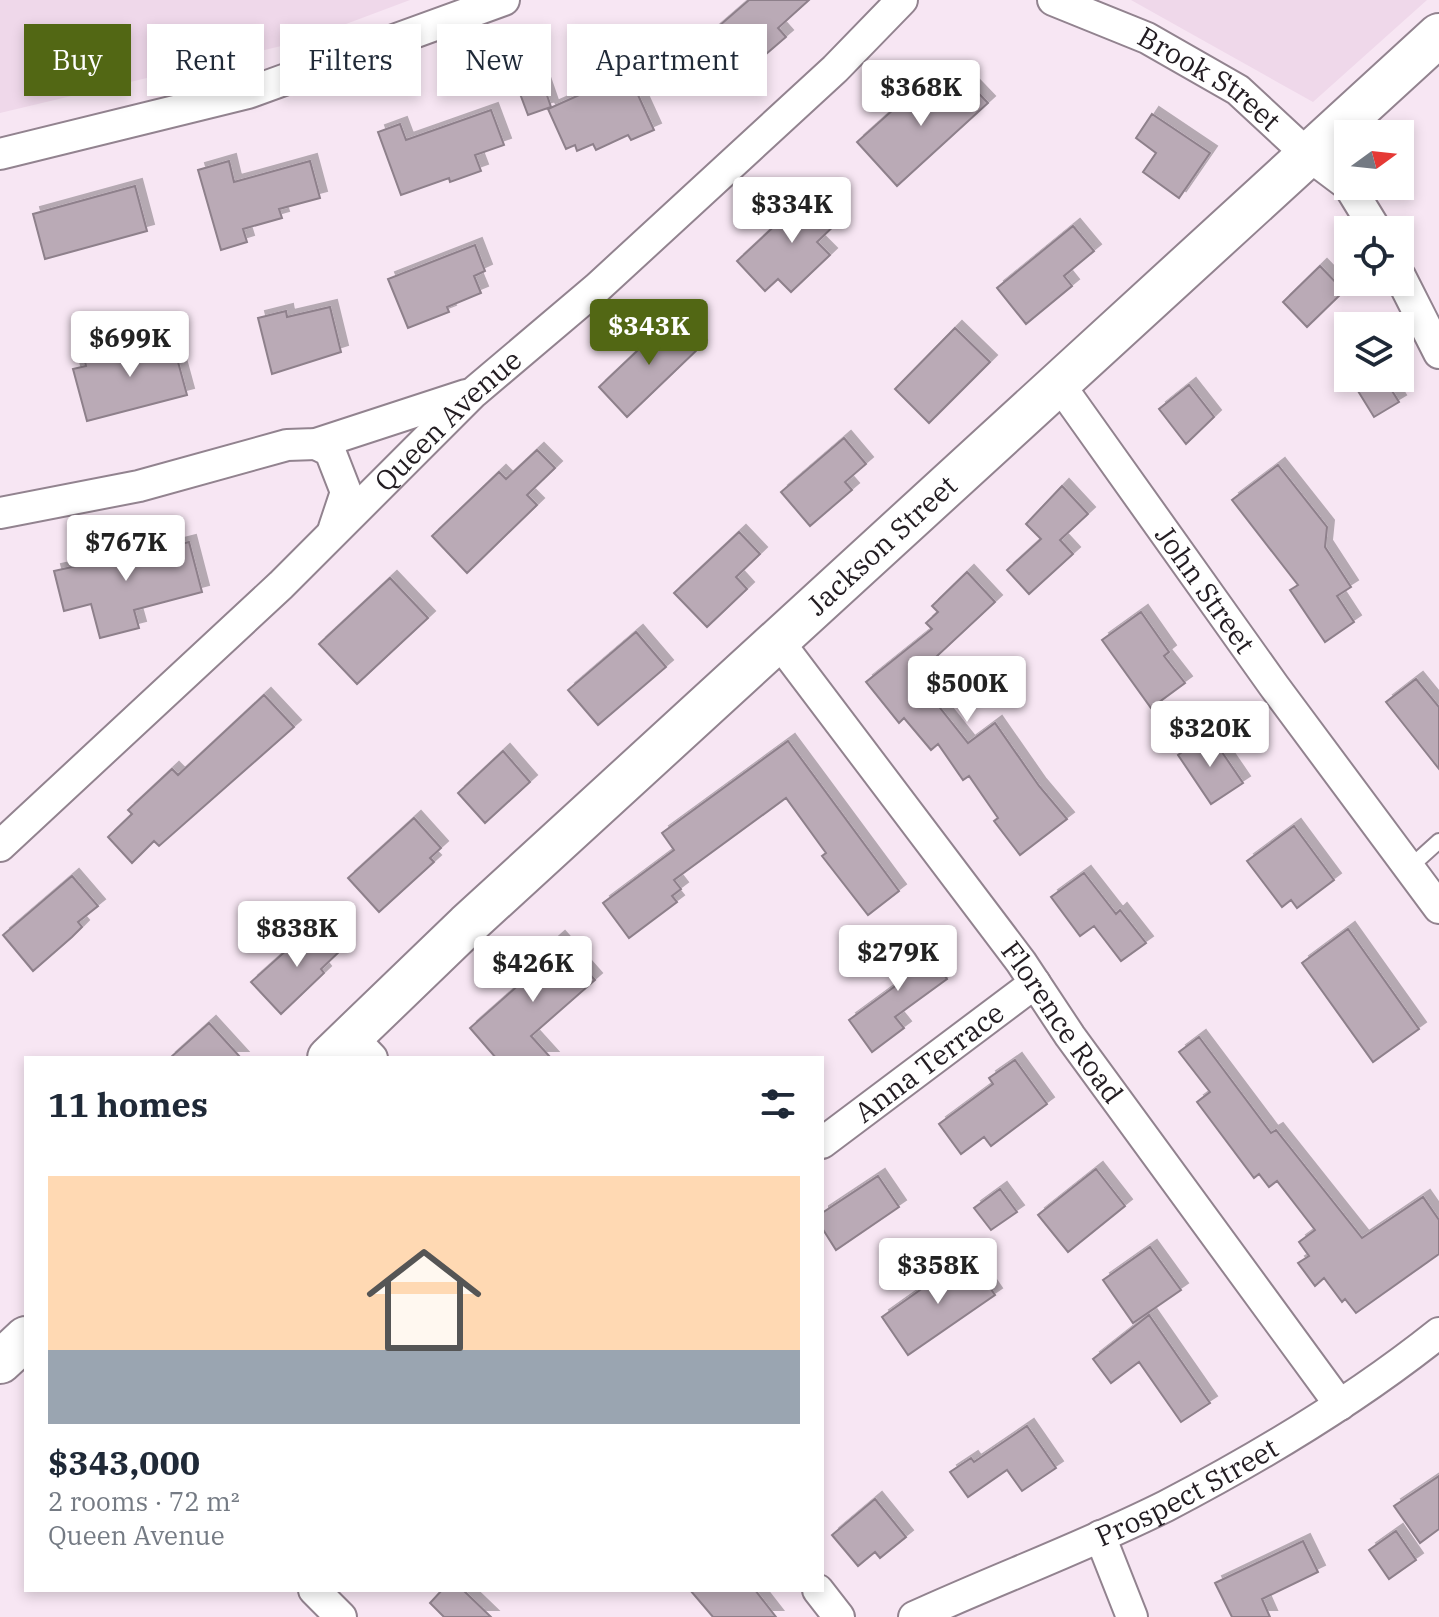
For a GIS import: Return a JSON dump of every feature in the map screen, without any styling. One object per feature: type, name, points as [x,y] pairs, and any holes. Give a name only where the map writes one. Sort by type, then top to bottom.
[{"type":"main road","name":"Jackson Street","points":[[351,1051],[467,925],[1439,35]]},
{"type":"main road","points":[[0,1362],[24,1340]]},
{"type":"street","points":[[0,154],[248,93],[504,0]]},
{"type":"street","name":"Queen Avenue","points":[[0,846],[330,538],[473,393],[597,288],[835,69],[902,0]]},
{"type":"street","name":"Brook Street","points":[[1053,0],[1147,38],[1238,90],[1334,175]]},
{"type":"street","points":[[1410,296],[1439,353]]},
{"type":"street","name":"John Street","points":[[1059,384],[1439,908]]},
{"type":"street","points":[[0,513],[139,486],[287,445],[316,444],[473,393]]},
{"type":"street","points":[[316,444],[330,451],[346,492],[330,538]]},
{"type":"street","name":"Florence Road","points":[[779,642],[1035,983],[1340,1405]]},
{"type":"street","name":"Anna Terrace","points":[[824,1141],[1035,983]]},
{"type":"street","name":"Prospect Street","points":[[914,1617],[1100,1536],[1206,1484],[1385,1376],[1439,1333]]},
{"type":"street","points":[[1100,1536],[1132,1617]]},
{"type":"street","points":[[316,1592],[341,1617]]},
{"type":"street","points":[[820,1592],[839,1617]]},
{"type":"lane","points":[[1409,868],[1439,841]]},
{"type":"shaded area","points":[[0,0],[410,0],[346,24],[280,24],[280,46],[264,50],[264,24],[147,24],[147,78],[131,82],[131,24],[24,24],[24,96],[71,96],[0,113]]},
{"type":"shaded area","points":[[1131,0],[1427,0],[1313,102]]},
{"type":"building","points":[[749,0],[809,0],[778,28],[786,37],[767,53],[767,24],[721,24]]},
{"type":"building","points":[[945,74],[958,88],[966,80],[988,103],[897,186],[857,142],[904,100],[910,107]]},
{"type":"building","points":[[521,96],[547,96],[551,107],[528,115]]},
{"type":"building","points":[[577,96],[638,96],[654,130],[631,140],[628,135],[596,150],[593,144],[577,151],[575,145],[566,149],[548,109]]},
{"type":"building","points":[[491,110],[504,145],[475,155],[481,171],[450,182],[449,178],[401,195],[378,132],[400,124],[406,140]]},
{"type":"building","points":[[1152,114],[1210,153],[1179,198],[1143,172],[1156,153],[1136,138]]},
{"type":"building","points":[[229,161],[234,182],[310,161],[320,198],[279,209],[282,218],[243,229],[247,242],[221,250],[198,170]]},
{"type":"building","points":[[135,186],[147,231],[45,259],[33,214]]},
{"type":"building","points":[[813,190],[841,219],[817,242],[830,255],[791,292],[778,279],[765,291],[737,261]]},
{"type":"building","points":[[1073,226],[1094,251],[1064,276],[1072,286],[1026,324],[997,288]]},
{"type":"building","points":[[475,245],[485,271],[474,276],[481,293],[447,307],[449,312],[408,328],[388,279]]},
{"type":"building","points":[[1320,266],[1334,281],[1334,296],[1339,296],[1307,327],[1283,302]]},
{"type":"building","points":[[330,307],[341,352],[272,374],[258,318],[286,311],[287,317]]},
{"type":"building","points":[[672,318],[700,347],[627,417],[599,387]]},
{"type":"building","points":[[955,328],[990,362],[929,423],[895,389]]},
{"type":"building","points":[[171,336],[187,395],[87,421],[73,369],[86,366],[84,358]]},
{"type":"building","points":[[1189,385],[1214,417],[1186,444],[1159,409]]},
{"type":"building","points":[[1359,392],[1393,392],[1399,402],[1374,417]]},
{"type":"building","points":[[844,438],[866,464],[845,482],[852,490],[810,526],[781,492]]},
{"type":"building","points":[[537,450],[555,468],[527,495],[537,505],[467,573],[432,536],[499,472],[506,479]]},
{"type":"building","points":[[1278,465],[1327,527],[1325,547],[1351,587],[1337,596],[1354,622],[1325,642],[1290,590],[1298,585],[1232,500]]},
{"type":"building","points":[[1062,486],[1088,514],[1060,540],[1073,554],[1029,594],[1007,570],[1041,539],[1026,524]]},
{"type":"building","points":[[739,532],[760,554],[736,577],[747,589],[707,627],[674,593]]},
{"type":"building","points":[[116,539],[122,559],[189,542],[202,592],[134,610],[139,628],[100,638],[91,604],[64,611],[54,571],[81,565],[77,549]]},
{"type":"building","points":[[967,572],[995,602],[922,670],[933,683],[925,689],[968,743],[995,723],[1039,786],[1067,819],[1020,855],[994,821],[998,818],[969,776],[963,780],[938,744],[931,750],[904,718],[899,723],[866,682],[932,629],[926,623],[938,612],[932,606]]},
{"type":"building","points":[[390,578],[428,618],[357,684],[319,644]]},
{"type":"building","points":[[1141,612],[1169,652],[1164,656],[1185,683],[1151,708],[1102,640]]},
{"type":"building","points":[[636,632],[666,667],[598,725],[568,690]]},
{"type":"building","points":[[1416,679],[1439,707],[1439,769],[1386,702]]},
{"type":"building","points":[[264,695],[294,727],[159,846],[154,841],[132,863],[108,837],[132,814],[128,810],[172,769],[178,775]]},
{"type":"building","points":[[1209,733],[1243,783],[1211,804],[1178,755]]},
{"type":"building","points":[[788,741],[899,891],[868,915],[822,856],[826,853],[786,798],[674,880],[681,889],[672,896],[677,902],[629,938],[603,903],[674,850],[662,833]]},
{"type":"building","points":[[503,751],[530,782],[485,823],[458,793]]},
{"type":"building","points":[[414,818],[441,848],[430,858],[434,862],[379,912],[348,878]]},
{"type":"building","points":[[1294,826],[1334,880],[1297,908],[1291,900],[1282,907],[1247,861]]},
{"type":"building","points":[[1084,873],[1116,914],[1120,910],[1146,943],[1121,961],[1094,926],[1080,936],[1051,897]]},
{"type":"building","points":[[72,876],[98,906],[78,922],[82,927],[72,937],[33,971],[3,935]]},
{"type":"building","points":[[317,923],[342,949],[321,969],[324,973],[281,1014],[251,982]]},
{"type":"building","points":[[1348,929],[1419,1029],[1373,1062],[1302,963]]},
{"type":"building","points":[[908,937],[927,961],[932,958],[947,979],[895,1017],[904,1028],[872,1052],[849,1020],[898,984],[879,959]]},
{"type":"building","points":[[558,938],[595,980],[531,1036],[549,1056],[494,1056],[470,1028],[530,975],[524,968]]},
{"type":"building","points":[[209,1023],[239,1056],[172,1056]]},
{"type":"building","points":[[1199,1037],[1271,1133],[1276,1130],[1362,1238],[1423,1197],[1439,1220],[1439,1254],[1356,1313],[1345,1299],[1342,1302],[1324,1278],[1315,1286],[1298,1263],[1309,1256],[1299,1242],[1315,1230],[1277,1181],[1269,1187],[1259,1174],[1254,1178],[1197,1102],[1210,1092],[1179,1052]]},
{"type":"building","points":[[1015,1060],[1047,1104],[991,1146],[984,1137],[961,1154],[939,1124],[993,1084],[989,1078]]},
{"type":"building","points":[[1096,1169],[1125,1206],[1068,1252],[1038,1215]]},
{"type":"building","points":[[878,1176],[899,1207],[836,1250],[824,1231],[824,1212]]},
{"type":"building","points":[[1000,1189],[1017,1212],[991,1230],[974,1208]]},
{"type":"building","points":[[1150,1247],[1181,1290],[1133,1323],[1103,1280]]},
{"type":"building","points":[[968,1256],[995,1295],[908,1355],[882,1317]]},
{"type":"building","points":[[1149,1315],[1210,1403],[1181,1422],[1139,1362],[1111,1383],[1093,1359]]},
{"type":"building","points":[[1027,1426],[1056,1468],[1022,1491],[1007,1470],[968,1497],[950,1472],[971,1458],[974,1462]]},
{"type":"building","points":[[1439,1476],[1439,1529],[1420,1543],[1394,1506]]},
{"type":"building","points":[[875,1499],[906,1537],[880,1558],[875,1552],[858,1566],[832,1535]]},
{"type":"building","points":[[1396,1531],[1416,1560],[1389,1579],[1369,1550]]},
{"type":"building","points":[[1303,1541],[1318,1572],[1262,1599],[1270,1617],[1232,1617],[1215,1583]]},
{"type":"building","points":[[440,1592],[465,1592],[491,1617],[444,1617],[430,1603]]},
{"type":"building","points":[[692,1592],[757,1592],[776,1617],[713,1617]]}]
